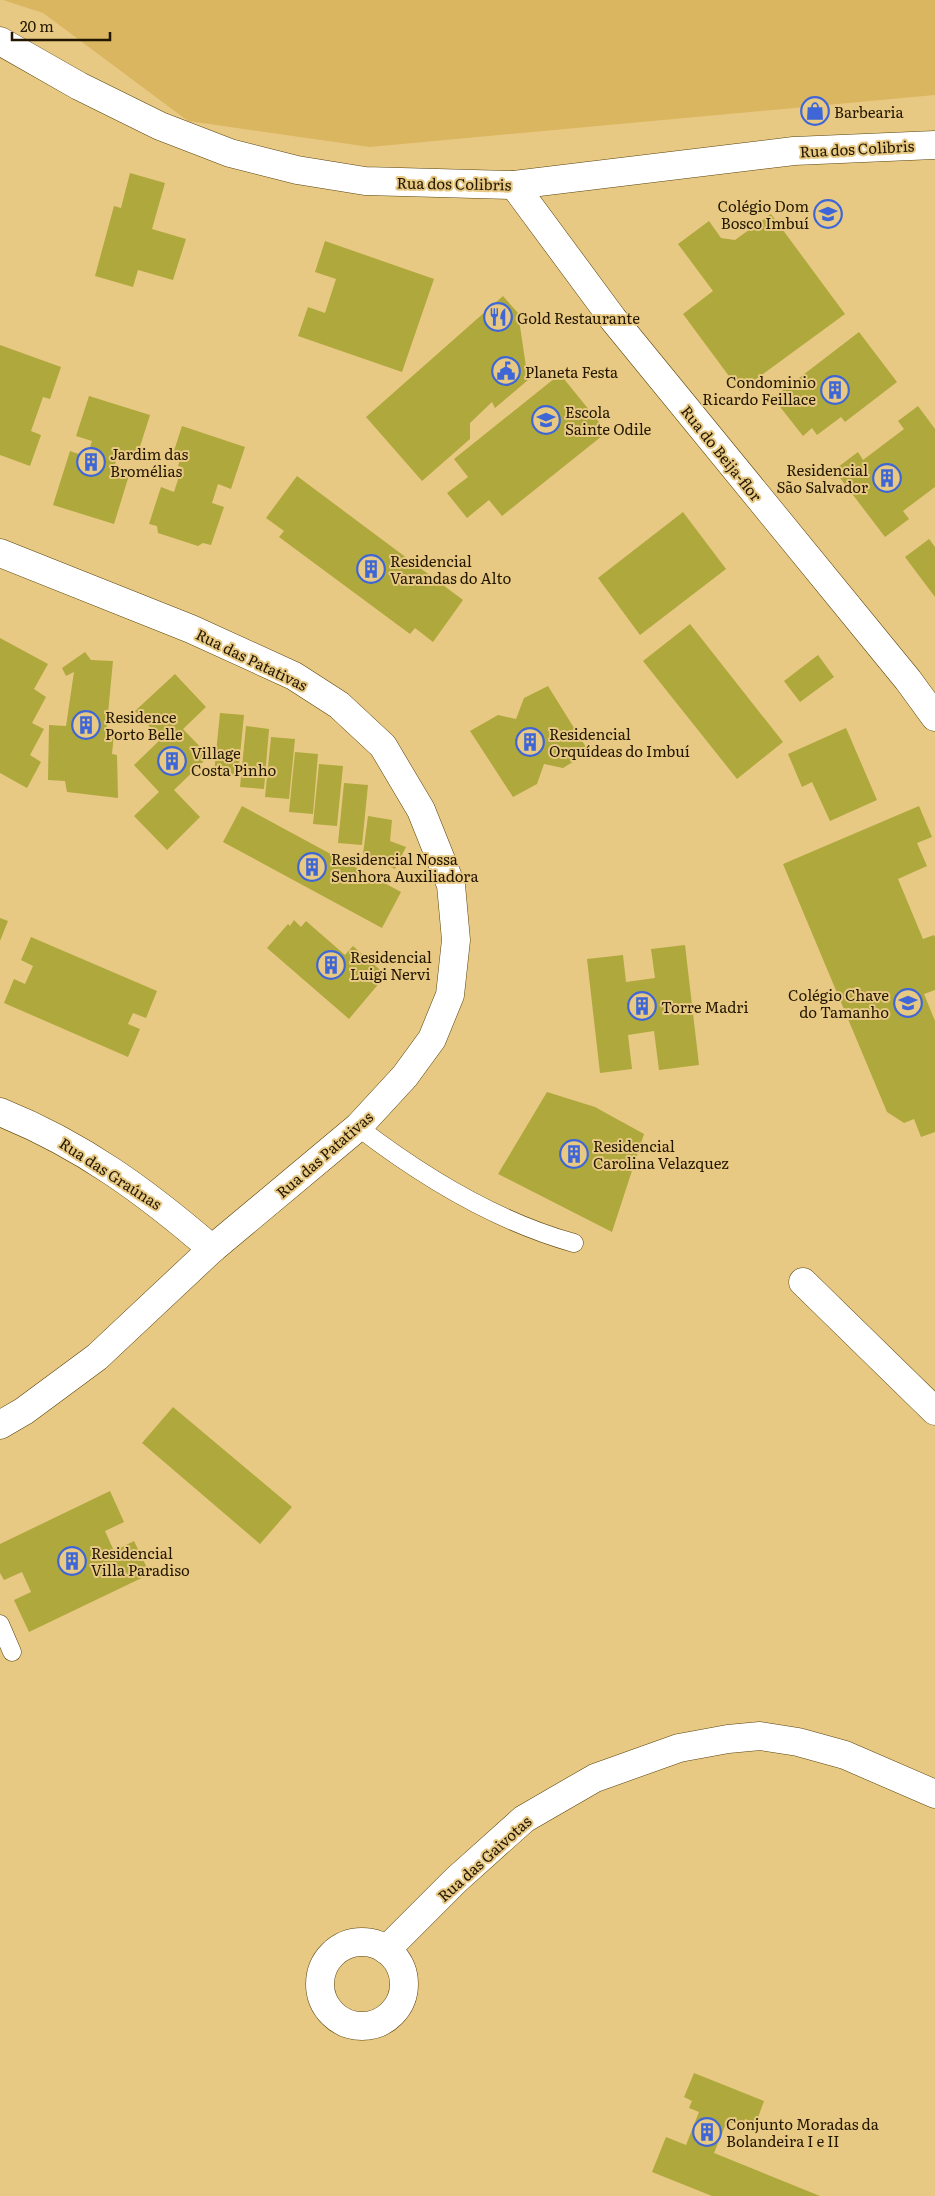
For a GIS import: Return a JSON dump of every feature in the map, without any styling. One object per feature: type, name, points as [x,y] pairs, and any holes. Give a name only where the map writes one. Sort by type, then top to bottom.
[{"type":"street","name":"Rua dos Colibris","points":[[0,41],[79,86],[160,126],[230,153],[297,170],[364,181],[514,185],[794,151],[935,145]]},
{"type":"street","name":"Rua do Beija-flor","points":[[514,185],[613,319],[908,680],[935,717]]},
{"type":"street","name":"Rua das Patativas","points":[[0,553],[191,629],[294,676],[339,705],[383,746],[421,810],[451,885],[456,940],[450,995],[432,1039],[406,1076],[358,1127],[212,1249],[97,1357],[0,1425]]},
{"type":"street","name":"Rua das Graúnas","points":[[0,1112],[64,1141],[120,1177],[162,1206],[212,1249]]},
{"type":"street","points":[[802,1282],[935,1411]]},
{"type":"street","name":"Rua das Gaivotas","points":[[386,1950],[456,1880],[524,1819],[595,1778],[679,1748],[728,1739],[760,1736],[798,1742],[845,1755],[935,1794]]},
{"type":"lane","points":[[358,1127],[415,1168],[483,1208],[548,1236],[574,1244]]},
{"type":"lane","points":[[0,1624],[12,1652]]},
{"type":"shaded area","points":[[3,0],[935,0],[935,95],[370,147],[188,121],[43,13]]},
{"type":"building","points":[[130,173],[165,183],[152,229],[186,239],[173,280],[138,270],[133,287],[95,276],[114,206],[121,208]]},
{"type":"building","points":[[771,214],[845,314],[740,391],[683,314],[713,291],[678,244],[709,221],[721,238],[735,240]]},
{"type":"building","points":[[325,241],[434,279],[402,372],[298,336],[308,307],[325,313],[336,279],[315,272]]},
{"type":"building","points":[[503,296],[518,313],[528,380],[495,408],[492,402],[470,423],[470,439],[422,481],[366,417]]},
{"type":"building","name":"Condominio Ricardo Feillace","points":[[859,332],[897,382],[845,422],[841,417],[817,435],[812,428],[803,436],[773,398]]},
{"type":"building","points":[[0,345],[61,367],[50,399],[43,397],[31,431],[41,435],[30,466],[0,455]]},
{"type":"building","points":[[560,374],[607,432],[502,516],[489,500],[467,518],[447,493],[468,477],[454,459]]},
{"type":"building","name":"Jardim das Bromélias","points":[[89,396],[150,415],[137,456],[119,450],[114,468],[130,472],[114,524],[53,505],[70,451],[87,457],[92,441],[76,436]]},
{"type":"building","name":"Residencial São Salvador","points":[[918,406],[935,429],[935,487],[903,511],[909,519],[885,537],[834,470],[858,452],[863,460],[904,429],[898,421]]},
{"type":"building","points":[[182,426],[245,447],[231,489],[218,484],[212,503],[224,507],[211,545],[203,543],[198,546],[158,533],[157,526],[149,524],[161,487],[174,492],[182,467],[178,466],[180,460],[172,457]]},
{"type":"building","name":"Residencial Varandas do Alto","points":[[297,476],[463,600],[433,642],[415,628],[410,634],[279,537],[284,531],[266,518]]},
{"type":"building","points":[[683,512],[726,569],[640,635],[598,578]]},
{"type":"building","points":[[929,539],[935,547],[935,597],[905,557]]},
{"type":"building","points":[[690,624],[783,742],[737,779],[643,661]]},
{"type":"building","points":[[0,638],[48,664],[34,689],[46,697],[32,723],[44,729],[30,755],[41,762],[27,788],[0,773]]},
{"type":"building","name":"Residence Porto Belle","points":[[85,652],[91,660],[113,661],[106,734],[114,734],[112,754],[117,755],[118,798],[67,792],[65,781],[48,780],[49,725],[66,726],[74,672],[66,676],[62,668]]},
{"type":"building","points":[[818,655],[834,677],[800,702],[784,681]]},
{"type":"building","name":"Village Costa Pinho","points":[[175,674],[206,707],[183,729],[209,756],[174,790],[200,817],[167,850],[134,816],[159,792],[134,765],[161,739],[135,711]]},
{"type":"building","name":"Residencial Orquídeas do Imbuí","points":[[548,686],[589,752],[563,768],[544,764],[537,784],[513,797],[470,731],[498,715],[516,719],[524,698]]},
{"type":"building","points":[[220,713],[244,715],[238,775],[214,773]]},
{"type":"building","points":[[246,726],[269,729],[264,789],[240,787]]},
{"type":"building","points":[[846,728],[877,800],[830,821],[812,782],[802,787],[788,754]]},
{"type":"building","points":[[271,737],[295,739],[289,799],[265,797]]},
{"type":"building","points":[[295,752],[318,754],[313,814],[289,812]]},
{"type":"building","points":[[319,764],[343,766],[337,826],[313,824]]},
{"type":"building","points":[[344,783],[368,785],[362,845],[338,843]]},
{"type":"building","name":"Residencial Nossa Senhora Auxiliadora","points":[[242,806],[401,892],[382,928],[223,842]]},
{"type":"building","points":[[919,806],[932,837],[917,843],[927,866],[898,879],[923,939],[934,935],[935,937],[935,990],[924,994],[935,1021],[935,1132],[921,1137],[914,1119],[904,1123],[887,1112],[783,864]]},
{"type":"building","points":[[368,816],[392,820],[390,841],[406,847],[395,869],[363,854]]},
{"type":"building","points":[[0,918],[8,921],[0,941]]},
{"type":"building","name":"Residencial Luigi Nervi","points":[[294,920],[301,927],[306,921],[345,955],[353,946],[386,975],[349,1019],[267,948],[288,924],[290,926]]},
{"type":"building","points":[[31,937],[157,991],[146,1018],[133,1013],[128,1024],[140,1029],[128,1057],[4,1003],[14,979],[25,984],[33,966],[21,960]]},
{"type":"building","name":"Torre Madri","points":[[685,945],[699,1065],[659,1070],[654,1031],[628,1035],[632,1069],[600,1073],[587,959],[623,955],[626,982],[655,978],[651,949]]},
{"type":"building","name":"Residencial Carolina Velazquez","points":[[547,1092],[595,1107],[644,1134],[612,1232],[498,1174]]},
{"type":"building","points":[[173,1407],[292,1507],[260,1544],[142,1443]]},
{"type":"building","name":"Residencial Villa Paradiso","points":[[110,1491],[124,1522],[105,1531],[114,1551],[134,1541],[150,1574],[29,1632],[14,1600],[31,1592],[22,1572],[4,1580],[0,1573],[0,1544]]},
{"type":"building","name":"Conjunto Moradas da Bolandeira I e II","points":[[694,2073],[764,2101],[756,2123],[745,2119],[742,2127],[727,2121],[714,2153],[820,2196],[712,2196],[652,2172],[666,2137],[686,2145],[699,2112],[689,2108],[692,2101],[684,2097]]},
{"type":"place","name":"Barbearia","points":[[815,111]]},
{"type":"place","name":"Colégio Dom Bosco Imbuí","points":[[828,214]]},
{"type":"place","name":"Gold Restaurante","points":[[498,317]]},
{"type":"place","name":"Planeta Festa","points":[[506,371]]},
{"type":"place","name":"Condominio Ricardo Feillace","points":[[835,390]]},
{"type":"place","name":"Escola Sainte Odile","points":[[546,420]]},
{"type":"place","name":"Jardim das Bromélias","points":[[91,462]]},
{"type":"place","name":"Residencial São Salvador","points":[[887,478]]},
{"type":"place","name":"Residencial Varandas do Alto","points":[[371,569]]},
{"type":"place","name":"Residence Porto Belle","points":[[86,725]]},
{"type":"place","name":"Residencial Orquídeas do Imbuí","points":[[530,742]]},
{"type":"place","name":"Village Costa Pinho","points":[[172,761]]},
{"type":"place","name":"Residencial Nossa Senhora Auxiliadora","points":[[312,867]]},
{"type":"place","name":"Residencial Luigi Nervi","points":[[331,965]]},
{"type":"place","name":"Colégio Chave do Tamanho","points":[[908,1003]]},
{"type":"place","name":"Torre Madri","points":[[642,1006]]},
{"type":"place","name":"Residencial Carolina Velazquez","points":[[574,1154]]},
{"type":"place","name":"Residencial Villa Paradiso","points":[[72,1561]]},
{"type":"place","name":"Conjunto Moradas da Bolandeira I e II","points":[[707,2132]]}]
